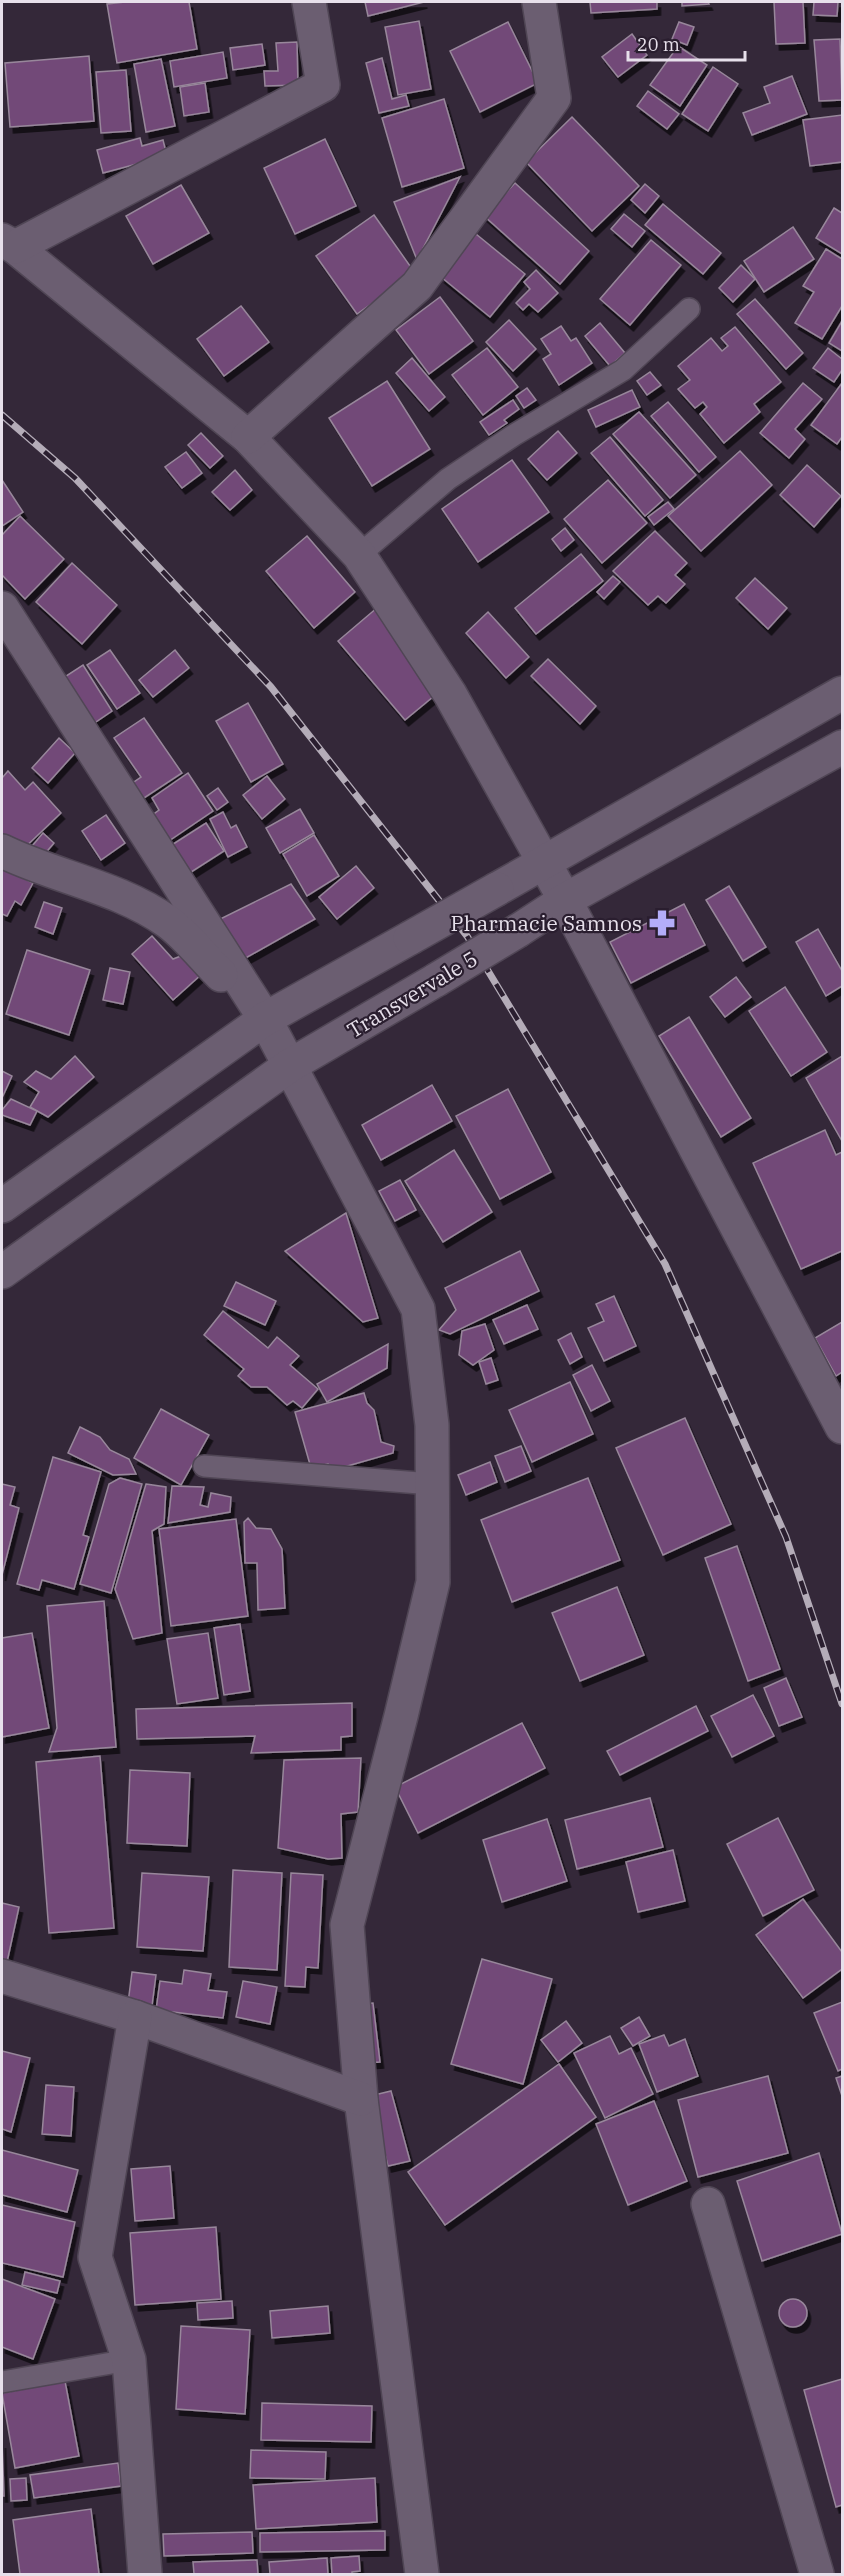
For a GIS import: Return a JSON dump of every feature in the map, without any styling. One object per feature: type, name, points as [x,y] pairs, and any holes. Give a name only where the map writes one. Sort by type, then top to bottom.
[{"type":"street","points":[[309,2],[323,85],[8,243],[248,438],[359,555],[450,694],[565,900],[843,1427]]},
{"type":"street","points":[[248,438],[417,286],[554,98],[539,2]]},
{"type":"street","points":[[2,608],[265,1019],[418,1309],[432,1425],[433,1582],[347,1925],[361,2099],[422,2574]]},
{"type":"street","points":[[2,1206],[265,1019],[544,864],[843,693]]},
{"type":"street","name":"Transvervale 5","points":[[2,1272],[289,1066],[436,980],[565,900],[843,747]]},
{"type":"street","points":[[2,851],[32,865],[131,901],[169,923],[265,1019]]},
{"type":"street","points":[[2,1976],[135,2017],[361,2099]]},
{"type":"street","points":[[135,2017],[95,2257],[129,2360],[145,2574]]},
{"type":"street","points":[[708,2204],[817,2574]]},
{"type":"lane","points":[[359,555],[448,479],[514,435],[623,370],[688,309]]},
{"type":"lane","points":[[204,1466],[432,1484]]},
{"type":"lane","points":[[2,2382],[129,2360]]},
{"type":"building","points":[[189,2],[197,49],[117,63],[107,4]]},
{"type":"building","points":[[365,2],[424,2],[368,16]]},
{"type":"building","points":[[590,2],[657,2],[657,9],[591,13]]},
{"type":"building","points":[[682,2],[708,2],[709,4],[682,6]]},
{"type":"building","points":[[774,2],[803,2],[805,43],[776,44]]},
{"type":"building","points":[[814,2],[838,2],[837,16],[813,15]]},
{"type":"building","points":[[419,21],[431,89],[398,95],[385,27]]},
{"type":"building","points":[[508,22],[538,83],[480,112],[450,51]]},
{"type":"building","points":[[679,22],[694,27],[687,45],[672,39]]},
{"type":"building","points":[[632,34],[647,55],[618,77],[602,57]]},
{"type":"building","points":[[840,39],[842,100],[819,101],[814,40]]},
{"type":"building","points":[[297,42],[298,85],[265,86],[264,71],[278,71],[276,43]]},
{"type":"building","points":[[262,44],[265,65],[233,70],[230,48]]},
{"type":"building","points":[[678,46],[707,65],[680,106],[650,85]]},
{"type":"building","points":[[223,52],[227,78],[174,87],[170,61]]},
{"type":"building","points":[[89,56],[94,121],[10,127],[5,63]]},
{"type":"building","points":[[382,58],[392,99],[406,95],[409,106],[379,113],[366,63]]},
{"type":"building","points":[[161,59],[175,126],[146,132],[134,64]]},
{"type":"building","points":[[713,67],[738,84],[708,131],[682,114]]},
{"type":"building","points":[[126,70],[131,131],[101,133],[96,72]]},
{"type":"building","points":[[792,76],[807,114],[752,135],[743,113],[770,103],[764,87]]},
{"type":"building","points":[[205,83],[209,112],[184,116],[180,87]]},
{"type":"building","points":[[648,91],[679,114],[667,129],[637,106]]},
{"type":"building","points":[[444,99],[464,168],[402,187],[382,118]]},
{"type":"building","points":[[842,115],[842,162],[810,166],[803,120]]},
{"type":"building","points":[[572,117],[639,186],[592,231],[526,162]]},
{"type":"building","points":[[140,138],[142,146],[163,140],[167,156],[103,173],[97,150]]},
{"type":"building","points":[[325,139],[356,206],[295,234],[264,168]]},
{"type":"building","points":[[460,177],[417,260],[394,202]]},
{"type":"building","points":[[515,183],[589,251],[560,284],[484,216]]},
{"type":"building","points":[[645,184],[659,196],[645,213],[631,200]]},
{"type":"building","points":[[181,185],[209,233],[153,264],[126,216]]},
{"type":"building","points":[[663,204],[721,253],[703,274],[645,225]]},
{"type":"building","points":[[834,208],[842,213],[842,254],[816,238]]},
{"type":"building","points":[[624,214],[645,231],[632,247],[611,229]]},
{"type":"building","points":[[374,215],[415,273],[357,314],[316,256]]},
{"type":"building","points":[[793,227],[814,259],[764,292],[744,261]]},
{"type":"building","points":[[476,234],[525,274],[490,317],[441,277]]},
{"type":"building","points":[[651,240],[681,265],[630,325],[600,299]]},
{"type":"building","points":[[826,249],[842,259],[842,306],[822,339],[795,323],[814,292],[803,286]]},
{"type":"building","points":[[741,265],[755,279],[733,302],[719,288]]},
{"type":"building","points":[[536,270],[558,293],[538,312],[529,304],[523,310],[516,303],[530,289],[524,282]]},
{"type":"building","points":[[440,297],[473,341],[429,374],[396,330]]},
{"type":"building","points":[[755,299],[803,353],[786,369],[737,314]]},
{"type":"building","points":[[241,306],[269,342],[224,376],[197,339]]},
{"type":"building","points":[[509,320],[536,349],[513,371],[486,342]]},
{"type":"building","points":[[842,321],[842,351],[829,343]]},
{"type":"building","points":[[600,323],[625,353],[610,366],[585,336]]},
{"type":"building","points":[[561,326],[571,341],[576,338],[592,363],[559,385],[543,359],[551,354],[541,339]]},
{"type":"building","points":[[735,327],[781,382],[754,404],[760,412],[724,443],[700,414],[707,407],[703,402],[695,408],[678,389],[690,380],[678,366],[711,338],[722,351],[728,346],[721,338]]},
{"type":"building","points":[[487,348],[518,387],[483,415],[452,375]]},
{"type":"building","points":[[828,348],[842,359],[842,370],[834,382],[813,368]]},
{"type":"building","points":[[412,358],[445,397],[429,411],[396,373]]},
{"type":"building","points":[[650,372],[661,385],[647,395],[637,381]]},
{"type":"building","points":[[387,381],[430,449],[372,486],[329,418]]},
{"type":"building","points":[[803,383],[822,399],[795,429],[805,439],[789,458],[760,433]]},
{"type":"building","points":[[842,383],[842,437],[837,444],[811,425]]},
{"type":"building","points":[[527,388],[536,400],[524,408],[516,396]]},
{"type":"building","points":[[632,390],[640,407],[596,427],[588,410]]},
{"type":"building","points":[[513,400],[519,409],[504,420],[507,423],[489,435],[480,422]]},
{"type":"building","points":[[668,402],[716,457],[699,472],[651,416]]},
{"type":"building","points":[[639,412],[696,475],[670,498],[613,434]]},
{"type":"building","points":[[558,431],[577,453],[547,480],[528,459]]},
{"type":"building","points":[[201,433],[223,456],[210,468],[188,445]]},
{"type":"building","points":[[610,437],[663,500],[645,516],[591,453]]},
{"type":"building","points":[[740,451],[772,485],[701,551],[668,516]]},
{"type":"building","points":[[186,452],[202,473],[182,488],[165,467]]},
{"type":"building","points":[[512,460],[549,512],[478,562],[442,509]]},
{"type":"building","points":[[807,465],[841,496],[814,527],[780,495]]},
{"type":"building","points":[[235,470],[252,490],[230,510],[212,492]]},
{"type":"building","points":[[2,480],[23,512],[2,526]]},
{"type":"building","points":[[608,480],[647,523],[602,563],[564,519]]},
{"type":"building","points":[[668,502],[674,509],[654,525],[648,517]]},
{"type":"building","points":[[20,516],[64,559],[25,599],[2,575],[2,535]]},
{"type":"building","points":[[565,528],[574,540],[561,551],[552,539]]},
{"type":"building","points":[[655,531],[687,563],[675,575],[685,584],[666,603],[658,596],[648,605],[613,571]]},
{"type":"building","points":[[307,536],[355,592],[314,628],[266,571]]},
{"type":"building","points":[[581,554],[603,581],[536,634],[515,608]]},
{"type":"building","points":[[72,563],[117,605],[82,644],[36,602]]},
{"type":"building","points":[[613,576],[620,582],[604,599],[597,592]]},
{"type":"building","points":[[755,578],[787,608],[768,629],[736,598]]},
{"type":"building","points":[[378,607],[445,687],[405,720],[338,641]]},
{"type":"building","points":[[488,612],[529,657],[506,678],[466,633]]},
{"type":"building","points":[[110,650],[140,693],[117,709],[87,665]]},
{"type":"building","points":[[175,650],[189,668],[153,697],[139,680]]},
{"type":"building","points":[[548,659],[596,706],[580,724],[531,676]]},
{"type":"building","points":[[83,665],[112,711],[90,726],[60,680]]},
{"type":"building","points":[[248,703],[283,764],[251,782],[216,721]]},
{"type":"building","points":[[144,718],[182,773],[141,800],[131,784],[141,777],[114,738]]},
{"type":"building","points":[[59,738],[75,753],[48,783],[32,768]]},
{"type":"building","points":[[8,771],[25,790],[33,782],[61,813],[17,855],[2,838],[2,778]]},
{"type":"building","points":[[188,773],[213,811],[160,847],[144,821],[159,810],[152,798]]},
{"type":"building","points":[[267,776],[285,799],[262,819],[243,795]]},
{"type":"building","points":[[218,788],[228,802],[217,810],[207,796]]},
{"type":"building","points":[[300,809],[314,833],[280,853],[266,828]]},
{"type":"building","points":[[223,812],[231,828],[236,825],[247,847],[228,857],[210,819]]},
{"type":"building","points":[[106,815],[125,843],[101,860],[82,831]]},
{"type":"building","points":[[206,823],[224,851],[185,876],[167,848]]},
{"type":"building","points":[[43,833],[54,843],[38,862],[27,852]]},
{"type":"building","points":[[314,835],[339,876],[307,896],[283,854]]},
{"type":"building","points":[[356,866],[374,888],[337,919],[319,897]]},
{"type":"building","points":[[2,867],[33,883],[21,905],[15,901],[7,916],[2,914]]},
{"type":"building","points":[[291,884],[315,919],[233,965],[208,925]]},
{"type":"building","points":[[729,886],[766,947],[743,961],[706,900]]},
{"type":"building","points":[[44,902],[62,908],[53,934],[35,927]]},
{"type":"building","points":[[684,904],[705,945],[631,983],[610,942]]},
{"type":"building","points":[[818,929],[842,971],[842,986],[826,996],[796,942]]},
{"type":"building","points":[[152,936],[173,959],[186,954],[203,973],[173,1000],[132,954]]},
{"type":"building","points":[[27,950],[90,970],[69,1035],[6,1014]]},
{"type":"building","points":[[110,968],[130,972],[123,1004],[103,1000]]},
{"type":"building","points":[[736,977],[751,997],[725,1017],[710,997]]},
{"type":"building","points":[[785,987],[827,1052],[791,1076],[749,1011]]},
{"type":"building","points":[[689,1017],[751,1118],[721,1137],[659,1036]]},
{"type":"building","points":[[75,1056],[94,1077],[48,1117],[30,1107],[39,1092],[24,1082],[36,1071],[51,1079]]},
{"type":"building","points":[[842,1056],[842,1141],[806,1078]]},
{"type":"building","points":[[2,1071],[12,1076],[2,1098]]},
{"type":"building","points":[[432,1085],[452,1121],[381,1160],[362,1125]]},
{"type":"building","points":[[508,1089],[551,1172],[500,1199],[456,1116]]},
{"type":"building","points":[[11,1099],[37,1111],[30,1125],[2,1115],[2,1110]]},
{"type":"building","points":[[825,1130],[836,1155],[842,1152],[842,1251],[801,1269],[753,1163]]},
{"type":"building","points":[[454,1150],[492,1212],[443,1242],[405,1181]]},
{"type":"building","points":[[400,1180],[416,1210],[395,1221],[379,1191]]},
{"type":"building","points":[[346,1213],[378,1318],[363,1322],[285,1251]]},
{"type":"building","points":[[520,1251],[539,1291],[450,1334],[439,1330],[456,1310],[445,1288]]},
{"type":"building","points":[[236,1282],[276,1301],[265,1325],[224,1306]]},
{"type":"building","points":[[614,1296],[636,1346],[604,1361],[588,1328],[604,1321],[596,1304]]},
{"type":"building","points":[[527,1305],[538,1329],[504,1344],[493,1320]]},
{"type":"building","points":[[223,1311],[268,1348],[277,1337],[299,1356],[290,1365],[318,1389],[302,1408],[293,1401],[287,1405],[267,1387],[251,1387],[238,1376],[244,1369],[204,1335]]},
{"type":"building","points":[[842,1322],[842,1372],[836,1376],[815,1338]]},
{"type":"building","points":[[485,1324],[494,1350],[473,1365],[459,1355],[462,1331]]},
{"type":"building","points":[[571,1333],[582,1357],[570,1364],[558,1340]]},
{"type":"building","points":[[388,1344],[387,1368],[327,1402],[317,1384]]},
{"type":"building","points":[[491,1358],[498,1380],[486,1384],[479,1362]]},
{"type":"building","points":[[592,1365],[610,1401],[591,1411],[573,1375]]},
{"type":"building","points":[[570,1382],[593,1434],[532,1462],[509,1410]]},
{"type":"building","points":[[364,1393],[367,1403],[374,1410],[381,1442],[394,1446],[393,1453],[330,1471],[328,1464],[311,1468],[295,1412]]},
{"type":"building","points":[[161,1409],[209,1435],[181,1485],[134,1458]]},
{"type":"building","points":[[685,1418],[731,1524],[663,1555],[616,1448]]},
{"type":"building","points":[[80,1427],[100,1437],[110,1450],[129,1459],[136,1474],[113,1475],[68,1453]]},
{"type":"building","points":[[521,1446],[531,1471],[505,1482],[495,1456]]},
{"type":"building","points":[[53,1457],[101,1472],[83,1535],[89,1537],[74,1589],[42,1580],[39,1590],[17,1584]]},
{"type":"building","points":[[490,1462],[497,1482],[466,1495],[458,1475]]},
{"type":"building","points":[[120,1478],[142,1484],[111,1593],[80,1584],[109,1484]]},
{"type":"building","points":[[588,1478],[620,1560],[512,1602],[481,1520]]},
{"type":"building","points":[[2,1484],[15,1487],[10,1505],[19,1508],[2,1575]]},
{"type":"building","points":[[146,1484],[166,1487],[164,1524],[152,1531],[162,1633],[133,1639],[115,1589]]},
{"type":"building","points":[[172,1486],[204,1487],[200,1505],[208,1507],[211,1493],[231,1497],[230,1512],[168,1523]]},
{"type":"building","points":[[248,1518],[256,1528],[271,1529],[282,1549],[285,1608],[258,1610],[257,1563],[245,1563],[244,1522]]},
{"type":"building","points":[[236,1519],[248,1616],[171,1626],[159,1529]]},
{"type":"building","points":[[737,1546],[780,1669],[748,1681],[705,1558]]},
{"type":"building","points":[[617,1587],[644,1655],[580,1681],[552,1613]]},
{"type":"building","points":[[104,1601],[116,1747],[49,1752],[57,1728],[47,1606]]},
{"type":"building","points":[[240,1624],[250,1691],[224,1695],[214,1628]]},
{"type":"building","points":[[32,1633],[49,1728],[2,1737],[2,1638]]},
{"type":"building","points":[[208,1633],[218,1698],[177,1704],[167,1639]]},
{"type":"building","points":[[786,1678],[802,1717],[779,1726],[764,1688]]},
{"type":"building","points":[[753,1695],[774,1736],[732,1757],[711,1716]]},
{"type":"building","points":[[352,1703],[352,1736],[341,1737],[341,1750],[251,1753],[255,1736],[137,1739],[136,1709]]},
{"type":"building","points":[[696,1706],[708,1731],[620,1775],[607,1751]]},
{"type":"building","points":[[522,1723],[545,1768],[418,1833],[395,1787]]},
{"type":"building","points":[[100,1756],[114,1928],[49,1933],[36,1762]]},
{"type":"building","points":[[361,1758],[358,1812],[341,1814],[342,1858],[328,1859],[278,1848],[284,1760]]},
{"type":"building","points":[[130,1770],[190,1773],[187,1846],[127,1843]]},
{"type":"building","points":[[650,1798],[663,1847],[577,1869],[565,1820]]},
{"type":"building","points":[[778,1818],[814,1890],[763,1916],[727,1844]]},
{"type":"building","points":[[547,1819],[567,1881],[502,1902],[483,1840]]},
{"type":"building","points":[[673,1850],[685,1901],[638,1912],[626,1862]]},
{"type":"building","points":[[233,1870],[282,1873],[277,1970],[229,1967]]},
{"type":"building","points":[[142,1873],[209,1877],[203,1951],[137,1947]]},
{"type":"building","points":[[291,1873],[323,1875],[318,1968],[306,1967],[305,1987],[285,1986]]},
{"type":"building","points":[[803,1899],[842,1952],[842,1969],[803,1998],[756,1935]]},
{"type":"building","points":[[2,1903],[19,1907],[7,1962],[2,1961]]},
{"type":"building","points":[[482,1959],[552,1979],[523,2084],[451,2064]]},
{"type":"building","points":[[184,1970],[211,1974],[208,1990],[227,1992],[223,2018],[156,2010],[160,1981],[182,1984]]},
{"type":"building","points":[[132,1972],[156,1975],[152,2006],[128,2003]]},
{"type":"building","points":[[243,1981],[277,1987],[270,2024],[236,2017]]},
{"type":"building","points":[[842,2002],[842,2069],[838,2071],[814,2013]]},
{"type":"building","points":[[373,2003],[380,2062],[366,2063],[359,2004]]},
{"type":"building","points":[[639,2017],[650,2036],[633,2046],[621,2028]]},
{"type":"building","points":[[566,2021],[582,2043],[558,2062],[541,2040]]},
{"type":"building","points":[[664,2035],[669,2046],[685,2039],[698,2076],[657,2092],[639,2044]]},
{"type":"building","points":[[610,2036],[619,2054],[631,2048],[653,2094],[605,2118],[574,2053]]},
{"type":"building","points":[[2,2051],[30,2058],[11,2132],[2,2129]]},
{"type":"building","points":[[559,2064],[596,2117],[445,2225],[408,2172]]},
{"type":"building","points":[[768,2076],[788,2153],[698,2177],[678,2100]]},
{"type":"building","points":[[842,2076],[842,2096],[836,2078]]},
{"type":"building","points":[[46,2085],[74,2087],[71,2136],[42,2134]]},
{"type":"building","points":[[391,2091],[410,2161],[388,2166],[370,2096]]},
{"type":"building","points":[[654,2101],[687,2181],[628,2205],[596,2124]]},
{"type":"building","points":[[2,2150],[78,2170],[67,2212],[2,2195]]},
{"type":"building","points":[[819,2153],[842,2234],[762,2261],[737,2181]]},
{"type":"building","points":[[170,2166],[174,2218],[135,2221],[131,2169]]},
{"type":"building","points":[[2,2205],[75,2222],[63,2277],[2,2263]]},
{"type":"building","points":[[216,2227],[221,2299],[135,2305],[130,2233]]},
{"type":"building","points":[[25,2272],[60,2281],[57,2293],[22,2285]]},
{"type":"building","points":[[2,2279],[55,2299],[33,2359],[2,2347]]},
{"type":"building","points":[[793,2299],[803,2303],[807,2313],[803,2323],[793,2327],[783,2323],[779,2313],[783,2303]]},
{"type":"building","points":[[232,2301],[233,2318],[198,2320],[197,2303]]},
{"type":"building","points":[[328,2306],[330,2333],[272,2338],[270,2311]]},
{"type":"building","points":[[181,2326],[250,2330],[245,2414],[176,2409]]},
{"type":"building","points":[[842,2379],[842,2505],[836,2507],[804,2390]]},
{"type":"building","points":[[65,2381],[79,2456],[15,2468],[2,2393]]},
{"type":"building","points":[[262,2403],[372,2406],[371,2442],[261,2440]]},
{"type":"building","points":[[2,2442],[4,2496],[2,2496]]},
{"type":"building","points":[[251,2450],[326,2452],[325,2479],[250,2478]]},
{"type":"building","points":[[118,2463],[121,2486],[34,2498],[30,2475]]},
{"type":"building","points":[[26,2478],[27,2500],[11,2501],[10,2479]]},
{"type":"building","points":[[375,2478],[377,2522],[256,2529],[253,2485]]},
{"type":"building","points":[[91,2509],[99,2574],[20,2574],[13,2520]]},
{"type":"building","points":[[385,2531],[385,2550],[260,2552],[260,2533]]},
{"type":"building","points":[[252,2532],[253,2553],[164,2556],[163,2534]]},
{"type":"building","points":[[359,2556],[360,2571],[352,2572],[352,2574],[332,2574],[331,2558]]},
{"type":"building","points":[[327,2558],[328,2574],[270,2574],[269,2562]]},
{"type":"building","points":[[257,2560],[258,2574],[194,2574],[193,2562]]},
{"type":"railway","points":[[2,415],[75,478],[271,687],[467,936],[665,1264],[786,1537],[842,1704]]},
{"type":"place","name":"Pharmacie Samnos","points":[[662,923]]}]
